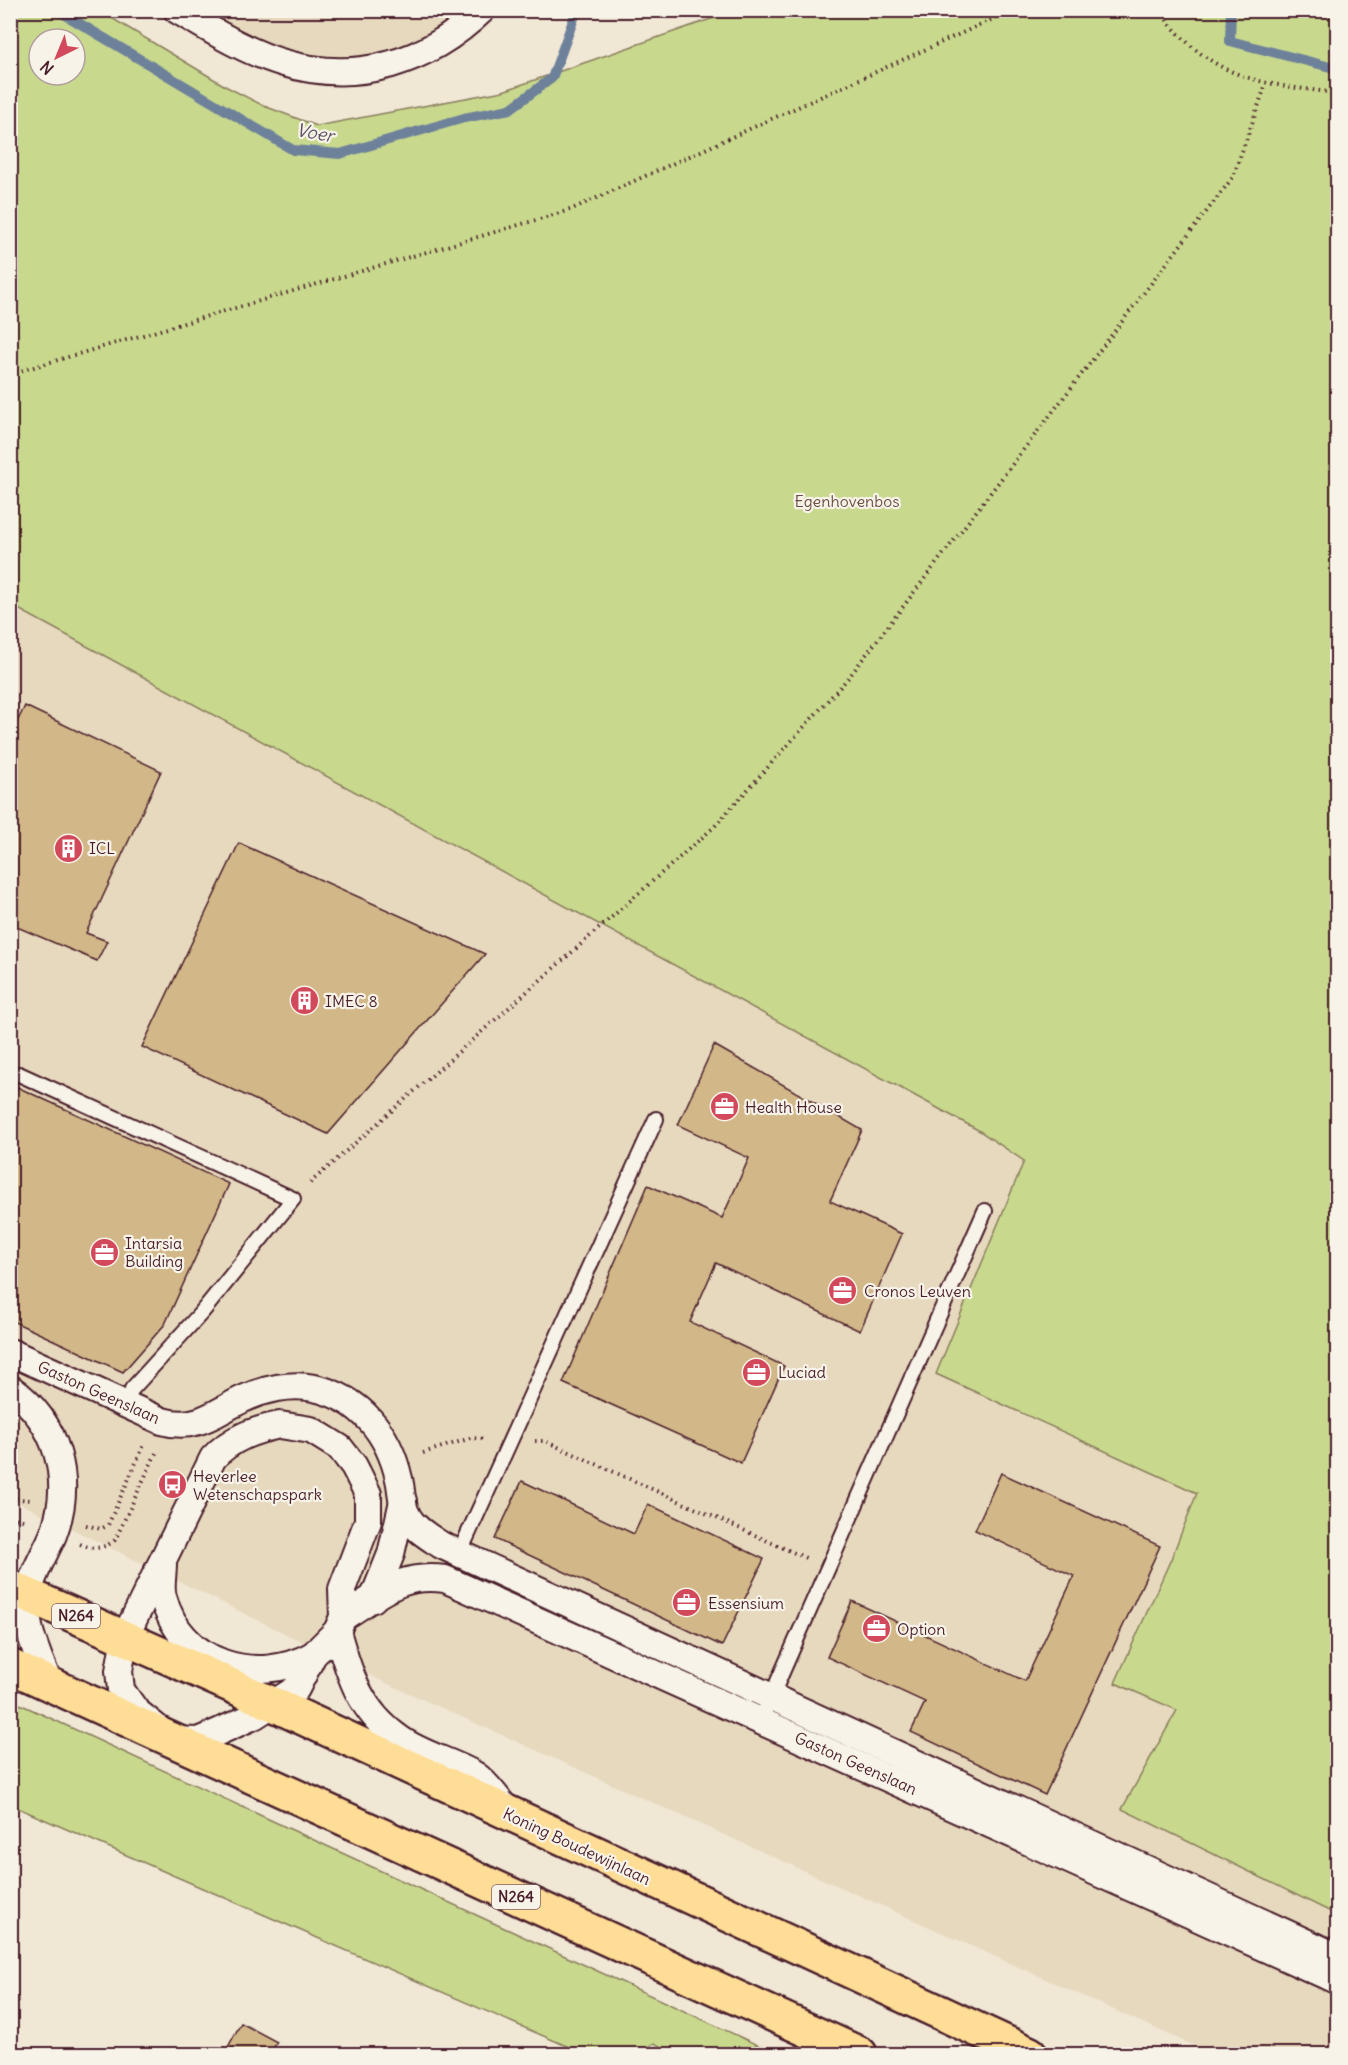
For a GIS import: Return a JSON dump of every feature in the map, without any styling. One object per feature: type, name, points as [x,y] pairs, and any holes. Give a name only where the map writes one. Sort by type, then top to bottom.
[{"type":"highway","name":"Koning Boudewijnlaan","points":[[19,1591],[273,1704],[1030,2055]]},
{"type":"highway","name":"N264","points":[[10,1666],[860,2055]]},
{"type":"street","points":[[177,10],[235,43],[285,63],[331,70],[387,67],[432,49],[482,10]]},
{"type":"street","name":"Gaston Geenslaan","points":[[10,1352],[162,1421],[177,1424],[199,1423],[240,1400],[276,1389],[315,1388],[339,1397],[362,1410],[382,1434],[395,1463],[407,1516],[422,1532],[459,1554],[766,1709],[1338,1981]]},
{"type":"street","points":[[10,1388],[27,1400],[48,1427],[62,1473],[62,1507],[19,1591],[30,1632],[49,1683]]},
{"type":"street","points":[[172,1740],[136,1711],[121,1690],[119,1671],[125,1637],[200,1482],[221,1450],[255,1430],[280,1425],[311,1430],[340,1448],[354,1466],[368,1494],[368,1521],[342,1589],[340,1624],[351,1679],[366,1706],[400,1739],[477,1776],[512,1815]]},
{"type":"street","name":"Gaston Geenslaan","points":[[373,1599],[391,1554],[403,1501]]},
{"type":"street","points":[[163,1561],[162,1596],[179,1632],[202,1653],[236,1668],[267,1670],[294,1666],[313,1655]]},
{"type":"street","name":"Gaston Geenslaan","points":[[172,1740],[198,1741],[273,1704],[296,1689],[313,1655],[340,1624],[387,1587],[411,1578],[445,1579],[766,1709],[1338,1957]]},
{"type":"lane","points":[[19,1074],[293,1199],[202,1312],[132,1389]]},
{"type":"lane","points":[[459,1554],[656,1119]]},
{"type":"lane","points":[[766,1709],[985,1211]]},
{"type":"path","points":[[10,374],[570,210],[1012,10]]},
{"type":"path","points":[[1159,10],[1174,31],[1206,57],[1236,75],[1266,84],[1338,93]]},
{"type":"path","points":[[1319,10],[1338,24]]},
{"type":"path","points":[[293,1199],[714,827],[849,677],[1233,177],[1266,84]]},
{"type":"path","points":[[84,1524],[101,1529],[108,1525],[147,1438]]},
{"type":"path","points":[[414,1456],[471,1438],[545,1441],[828,1568]]},
{"type":"path","points":[[71,1540],[94,1549],[109,1545],[116,1540],[160,1443]]},
{"type":"path","points":[[10,1498],[21,1497],[35,1502]]},
{"type":"shaded area","points":[[177,11],[482,11],[432,49],[331,70]]},
{"type":"shaded area","points":[[10,605],[978,1130],[1337,1370],[1337,2054],[1212,2054],[384,1682],[11,1499]]},
{"type":"green space","name":"Egenhovenbos","points":[[10,11],[100,11],[227,87],[264,106],[317,126],[503,91],[734,11],[1337,11],[1337,1915],[1122,1809],[1177,1710],[1115,1683],[1171,1559],[1197,1493],[936,1374],[1024,1161],[978,1130],[11,605]]},
{"type":"green space","points":[[11,1700],[777,2054],[677,2054],[654,2043],[636,2054],[585,2054],[11,1805]]},
{"type":"building","name":"ICL","points":[[25,706],[161,771],[86,933],[107,941],[97,961],[10,924],[10,736]]},
{"type":"building","name":"IMEC 8","points":[[239,843],[485,954],[328,1134],[142,1047]]},
{"type":"building","points":[[714,1045],[862,1130],[830,1201],[902,1234],[860,1331],[716,1263],[690,1322],[784,1366],[741,1463],[563,1383],[648,1185],[722,1218],[749,1158],[678,1125]]},
{"type":"building","name":"Intarsia Building","points":[[17,1087],[229,1184],[165,1324],[123,1372],[10,1320],[10,1102]]},
{"type":"building","name":"Option","points":[[1001,1473],[1160,1546],[1045,1795],[911,1732],[925,1702],[827,1657],[852,1601],[1025,1681],[1074,1576],[975,1530]]},
{"type":"building","name":"Essensium","points":[[522,1481],[634,1534],[648,1504],[764,1559],[722,1646],[495,1539]]},
{"type":"building","points":[[241,2023],[277,2042],[270,2054],[238,2054],[227,2049]]},
{"type":"waterway","name":"Voer","points":[[57,10],[293,150],[340,154],[464,118],[510,109],[552,78],[577,10]]},
{"type":"waterway","name":"Voer","points":[[1231,10],[1230,41],[1338,69]]},
{"type":"place","name":"ICL","points":[[68,848]]},
{"type":"place","name":"IMEC 8","points":[[304,1001]]},
{"type":"place","name":"Health House","points":[[724,1107]]},
{"type":"place","name":"Intarsia Building","points":[[104,1252]]},
{"type":"place","name":"Cronos Leuven","points":[[843,1291]]},
{"type":"place","name":"Luciad","points":[[757,1372]]},
{"type":"place","name":"Heverlee Wetenschapspark","points":[[172,1485]]},
{"type":"place","name":"Essensium","points":[[687,1603]]},
{"type":"place","name":"Option","points":[[876,1629]]}]
